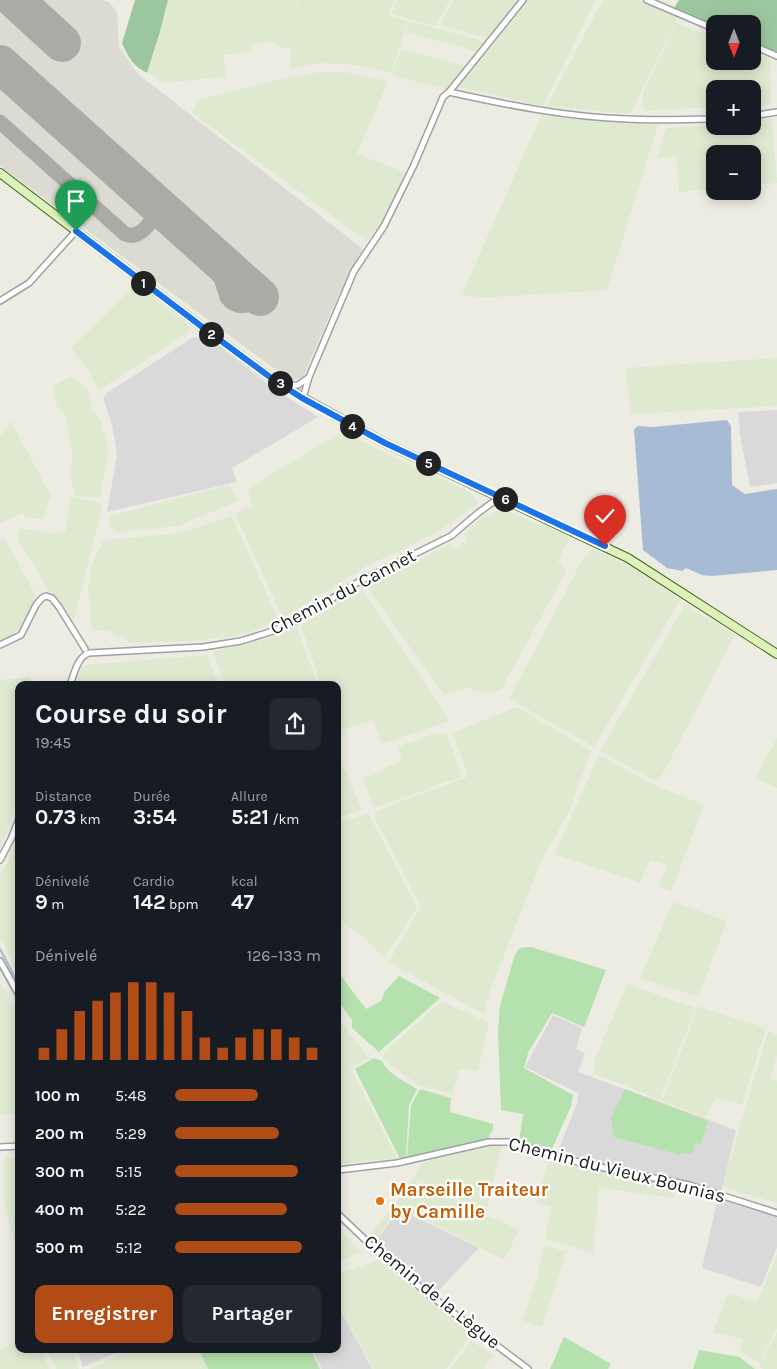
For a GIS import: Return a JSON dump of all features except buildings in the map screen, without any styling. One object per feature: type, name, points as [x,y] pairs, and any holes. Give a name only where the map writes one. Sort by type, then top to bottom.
[{"type":"main road","points":[[0,173],[205,329],[284,386],[363,432],[628,558],[777,654]]},
{"type":"street","points":[[301,396],[354,271],[384,226],[443,97],[523,0]]},
{"type":"street","points":[[647,0],[706,25]]},
{"type":"street","points":[[761,49],[777,56]]},
{"type":"street","points":[[449,92],[507,105],[585,116],[628,120],[706,118]]},
{"type":"street","points":[[761,115],[777,112]]},
{"type":"street","points":[[0,301],[29,283],[76,231]]},
{"type":"street","points":[[284,386],[298,385],[307,380]]},
{"type":"street","name":"Chemin du Cannet","points":[[72,681],[80,660],[88,653],[203,647],[241,641],[273,631],[296,620],[360,581],[451,536],[500,497]]},
{"type":"street","points":[[0,645],[21,634],[36,605],[46,596],[52,598],[59,607],[85,649]]},
{"type":"street","points":[[0,860],[15,829]]},
{"type":"street","points":[[0,961],[15,988]]},
{"type":"street","name":"Chemin du Vieux Bounias","points":[[341,1170],[404,1162],[490,1142],[509,1142],[585,1164],[689,1185],[777,1213]]},
{"type":"street","points":[[0,1147],[15,1146]]},
{"type":"street","name":"Chemin de la Lègue","points":[[341,1217],[378,1252],[427,1293],[528,1369]]},
{"type":"shaded area","points":[[0,0],[100,0],[109,2],[117,12],[119,47],[138,74],[363,249],[337,299],[303,377],[291,381],[0,166]]},
{"type":"shaded area","points":[[206,336],[270,386],[318,417],[232,468],[237,482],[107,512],[117,455],[112,424],[103,399],[107,393],[192,338],[196,337],[203,340]]},
{"type":"shaded area","points":[[777,410],[777,483],[750,487],[740,435],[738,412]]},
{"type":"shaded area","points":[[553,1015],[582,1028],[576,1049],[585,1054],[578,1070],[581,1073],[736,1130],[721,1193],[693,1183],[557,1153],[578,1101],[578,1093],[525,1067]]},
{"type":"shaded area","points":[[718,1197],[777,1216],[777,1247],[761,1287],[702,1268]]},
{"type":"shaded area","points":[[399,1209],[479,1248],[434,1295],[374,1245]]},
{"type":"shaded area","points":[[341,1311],[372,1369],[322,1369],[314,1353],[341,1353]]},
{"type":"shaded area","points":[[79,1353],[116,1353],[83,1367]]},
{"type":"green space","points":[[135,0],[168,0],[147,73],[132,61],[122,43]]},
{"type":"green space","points":[[168,0],[298,0],[296,15],[299,0],[395,0],[388,15],[408,21],[391,73],[356,65],[322,63],[289,69],[292,49],[279,47],[273,42],[253,43],[251,52],[224,55],[225,77],[164,83],[148,73],[161,33]]},
{"type":"green space","points":[[397,0],[450,0],[436,26],[391,14]]},
{"type":"green space","points":[[453,0],[518,0],[489,39],[440,25]]},
{"type":"green space","points":[[526,0],[596,0],[543,106],[458,87]]},
{"type":"green space","points":[[603,0],[639,0],[678,17],[630,114],[547,106]]},
{"type":"green space","points":[[679,0],[777,0],[777,53],[761,46],[761,15],[706,15],[706,22],[674,8]]},
{"type":"green space","points":[[409,21],[486,42],[478,52],[406,32]]},
{"type":"green space","points":[[676,23],[706,35],[706,70],[761,70],[761,55],[770,59],[771,105],[761,106],[761,80],[706,80],[706,108],[644,111],[643,92]]},
{"type":"green space","points":[[401,49],[466,66],[447,90],[392,75]]},
{"type":"green space","points":[[320,72],[345,72],[388,81],[357,154],[405,172],[382,223],[366,241],[192,113],[197,100],[290,77]]},
{"type":"green space","points":[[541,116],[658,125],[607,290],[479,298],[462,294]]},
{"type":"green space","points":[[772,119],[777,183],[761,184],[761,145],[706,145],[706,190],[679,192],[677,157],[658,157],[666,128],[706,126],[706,135],[761,135],[761,120]]},
{"type":"green space","points":[[136,284],[190,327],[188,333],[99,390],[87,369],[71,348]]},
{"type":"green space","points":[[777,358],[777,406],[631,414],[625,368]]},
{"type":"green space","points":[[72,376],[88,389],[92,410],[101,421],[109,450],[100,498],[75,496],[71,480],[72,450],[65,415],[57,407],[53,385]]},
{"type":"green space","points":[[11,421],[51,496],[43,519],[26,518],[23,513],[0,524],[0,466],[2,470],[0,465],[0,436]]},
{"type":"green space","points":[[339,434],[350,436],[366,443],[471,493],[478,504],[438,532],[363,568],[283,618],[235,514],[252,505],[248,490],[253,486]]},
{"type":"green space","points":[[229,485],[238,501],[178,526],[117,532],[109,525],[109,516]]},
{"type":"green space","points":[[71,497],[103,503],[74,620],[50,592],[18,540],[18,531],[21,528],[49,533],[65,532]]},
{"type":"green space","points":[[498,510],[516,514],[570,537],[558,561],[566,572],[501,690],[490,692],[474,691],[470,687],[444,695],[367,587],[450,544],[457,549],[466,540],[464,534],[481,518]]},
{"type":"green space","points":[[232,516],[278,620],[251,632],[224,638],[188,641],[131,643],[109,631],[92,630],[88,588],[92,565],[102,542],[179,533]]},
{"type":"green space","points":[[5,538],[37,598],[21,627],[10,637],[0,641],[0,539]]},
{"type":"green space","points":[[592,549],[632,567],[680,600],[594,747],[509,699],[584,557]]},
{"type":"green space","points":[[362,590],[450,721],[382,744],[373,720],[342,730],[341,681],[320,681],[301,625]]},
{"type":"green space","points":[[685,605],[735,635],[660,779],[653,780],[600,751]]},
{"type":"green space","points":[[296,626],[317,681],[224,681],[213,652],[270,638]]},
{"type":"green space","points":[[207,655],[217,681],[77,681],[82,667],[86,665]]},
{"type":"green space","points":[[29,677],[31,681],[15,681],[15,807],[0,850],[0,680]]},
{"type":"green space","points":[[517,707],[591,751],[570,809],[540,864],[490,991],[485,1012],[481,1013],[398,968],[389,961],[421,907],[375,818],[375,811],[465,778],[468,775],[452,733]]},
{"type":"green space","points":[[437,733],[446,733],[461,777],[374,808],[363,778],[383,772],[383,769],[402,761],[398,747]]},
{"type":"green space","points":[[777,738],[777,788],[755,778]]},
{"type":"green space","points":[[599,755],[652,784],[704,805],[671,892],[658,886],[667,865],[650,860],[640,883],[555,854]]},
{"type":"green space","points":[[343,766],[362,810],[341,817],[341,767]]},
{"type":"green space","points":[[368,813],[417,907],[384,958],[364,938],[341,919],[341,822]]},
{"type":"green space","points":[[15,844],[15,969],[0,936],[0,876]]},
{"type":"green space","points":[[673,902],[727,921],[698,997],[640,978]]},
{"type":"green space","points":[[531,947],[606,970],[584,1027],[552,1013],[528,1053],[524,1068],[573,1095],[571,1106],[551,1151],[519,1142],[523,1114],[501,1110],[498,1032],[500,1006],[515,954],[520,948]]},
{"type":"green space","points":[[341,976],[366,1009],[381,1001],[385,991],[399,976],[440,998],[379,1052],[352,1028],[352,1020],[341,1005]]},
{"type":"green space","points":[[0,983],[15,1007],[15,1113],[0,1115]]},
{"type":"green space","points":[[627,984],[696,1008],[660,1100],[593,1073],[596,1056]]},
{"type":"green space","points":[[442,1001],[489,1023],[478,1070],[460,1070],[452,1094],[419,1085],[383,1060],[384,1052]]},
{"type":"green space","points":[[698,1006],[766,1028],[742,1105],[716,1097],[706,1118],[662,1101]]},
{"type":"green space","points":[[341,1023],[370,1059],[350,1067],[397,1158],[341,1164]]},
{"type":"green space","points":[[768,1031],[777,1035],[777,1055],[770,1078],[777,1081],[777,1203],[722,1187]]},
{"type":"green space","points":[[374,1058],[382,1061],[393,1074],[417,1089],[409,1105],[406,1159],[400,1159],[355,1069]]},
{"type":"green space","points":[[420,1089],[451,1098],[450,1112],[493,1124],[493,1129],[487,1140],[407,1159],[411,1105]]},
{"type":"green space","points":[[625,1089],[708,1121],[701,1145],[695,1143],[692,1155],[681,1152],[680,1155],[614,1137],[611,1118]]},
{"type":"green space","points":[[491,1144],[502,1144],[486,1212],[413,1179],[421,1163]]},
{"type":"green space","points":[[6,1157],[15,1158],[15,1243],[4,1203],[3,1163]]},
{"type":"green space","points":[[550,1157],[675,1186],[674,1198],[599,1188],[593,1253],[545,1239],[552,1207],[536,1202]]},
{"type":"green space","points":[[413,1180],[519,1230],[504,1260],[395,1204]]},
{"type":"green space","points":[[393,1205],[398,1209],[375,1243],[368,1238]]},
{"type":"green space","points":[[341,1232],[362,1252],[341,1261]]},
{"type":"green space","points":[[545,1245],[566,1252],[542,1327],[522,1320],[537,1278]]},
{"type":"green space","points":[[777,1254],[777,1328],[759,1363],[740,1350],[743,1339],[713,1332],[728,1293],[757,1302]]},
{"type":"green space","points":[[378,1260],[472,1334],[446,1369],[373,1369],[341,1309],[341,1273]]},
{"type":"green space","points":[[777,1332],[777,1369],[763,1369],[759,1365]]},
{"type":"green space","points":[[564,1337],[611,1364],[608,1369],[550,1369]]},
{"type":"green space","points":[[471,1340],[493,1356],[484,1369],[451,1369]]},
{"type":"green space","points":[[15,1341],[15,1353],[42,1353],[50,1369],[0,1369],[0,1349]]},
{"type":"green space","points":[[699,1350],[739,1357],[755,1369],[693,1369]]},
{"type":"green space","points":[[48,1353],[74,1353],[79,1369],[56,1369]]},
{"type":"green space","points":[[122,1353],[200,1353],[208,1369],[90,1369]]},
{"type":"green space","points":[[200,1353],[312,1353],[320,1369],[208,1369]]},
{"type":"water","points":[[727,420],[731,426],[732,485],[745,494],[777,489],[777,570],[712,576],[702,575],[686,568],[682,571],[667,568],[643,550],[634,429],[638,426],[652,427]]},
{"type":"waterway","points":[[0,949],[15,977]]},
{"type":"waterway","points":[[0,968],[15,994]]},
{"type":"taxiway","points":[[0,122],[125,234],[131,235],[141,232],[161,208]]},
{"type":"taxiway","points":[[214,256],[230,301],[234,304],[248,305],[256,294]]},
{"type":"runway","points":[[15,0],[62,43]]},
{"type":"runway","points":[[0,64],[260,297]]},
{"type":"place","name":"Marseille Traiteur by Camille","points":[[380,1201]]},
{"type":"route","points":[[76,231],[274,380],[302,398],[385,443],[605,546]]}]
